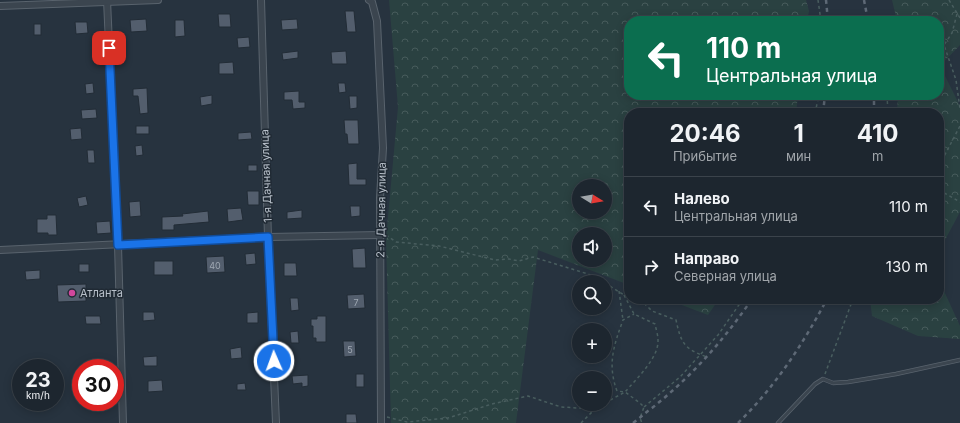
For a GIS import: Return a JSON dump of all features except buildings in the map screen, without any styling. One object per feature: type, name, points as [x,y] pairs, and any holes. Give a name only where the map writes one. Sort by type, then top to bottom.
[{"type":"street","points":[[0,6],[158,0]]},
{"type":"street","name":"1-я Дачная улица","points":[[261,0],[268,237],[276,423]]},
{"type":"street","name":"2-я Дачная улица","points":[[369,0],[372,2],[377,21],[383,148],[380,235],[381,423]]},
{"type":"street","points":[[107,1],[124,423]]},
{"type":"street","points":[[0,250],[268,237],[380,235]]},
{"type":"lane","points":[[778,423],[815,384],[823,379],[833,384],[848,382],[896,374],[960,360]]},
{"type":"path","points":[[818,0],[820,16]]},
{"type":"path","points":[[949,0],[960,18]]},
{"type":"path","points":[[957,14],[952,32],[944,45],[956,80],[960,109]]},
{"type":"path","points":[[944,156],[960,126]]},
{"type":"path","points":[[944,193],[960,202]]},
{"type":"path","points":[[380,235],[387,235],[396,242],[420,243],[439,246],[495,260],[509,259],[519,261],[533,257],[590,275]]},
{"type":"path","points":[[612,287],[624,295]]},
{"type":"path","points":[[619,291],[623,320],[611,361],[613,381],[617,391],[625,392],[644,407]]},
{"type":"path","points":[[612,399],[625,392],[642,373],[654,356],[658,341],[655,324],[634,314],[629,304]]},
{"type":"path","points":[[645,304],[652,311],[676,320],[680,338],[686,346],[696,353],[707,357]]},
{"type":"path","points":[[642,423],[640,418],[644,407],[680,376],[700,355],[718,335],[740,304]]},
{"type":"path","points":[[823,379],[851,304]]},
{"type":"path","points":[[623,320],[634,314]]},
{"type":"path","points":[[381,415],[407,422],[448,418],[492,404],[528,396],[561,407],[572,408]]},
{"type":"path","points":[[581,423],[593,411]]},
{"type":"green space","points":[[389,0],[806,0],[809,11],[808,16],[624,16],[624,100],[797,100],[797,108],[624,108],[624,283],[612,278],[612,275],[603,275],[582,267],[612,267],[612,227],[572,227],[572,263],[538,250],[516,423],[391,423],[386,239],[398,107]]},
{"type":"green space","points":[[892,0],[960,0],[960,45],[944,62],[944,16],[896,16]]},
{"type":"green space","points":[[944,74],[960,106],[960,212],[944,242],[944,108],[897,108],[898,100],[944,100]]},
{"type":"green space","points":[[944,291],[960,326],[960,339],[918,336],[872,316],[871,304],[944,304]]},
{"type":"green space","points":[[679,304],[716,304],[708,315]]},
{"type":"railway","points":[[826,0],[828,16]]},
{"type":"railway","points":[[864,0],[867,16]]},
{"type":"railway","points":[[824,100],[824,108]]},
{"type":"railway","points":[[874,100],[874,108]]},
{"type":"railway","points":[[633,423],[680,384],[693,371],[730,329],[748,304]]},
{"type":"railway","points":[[738,423],[776,380],[798,349],[824,304]]},
{"type":"place","name":"Атланта","points":[[72,293]]},
{"type":"route","points":[[109,48],[118,245],[268,237],[274,361]]}]
